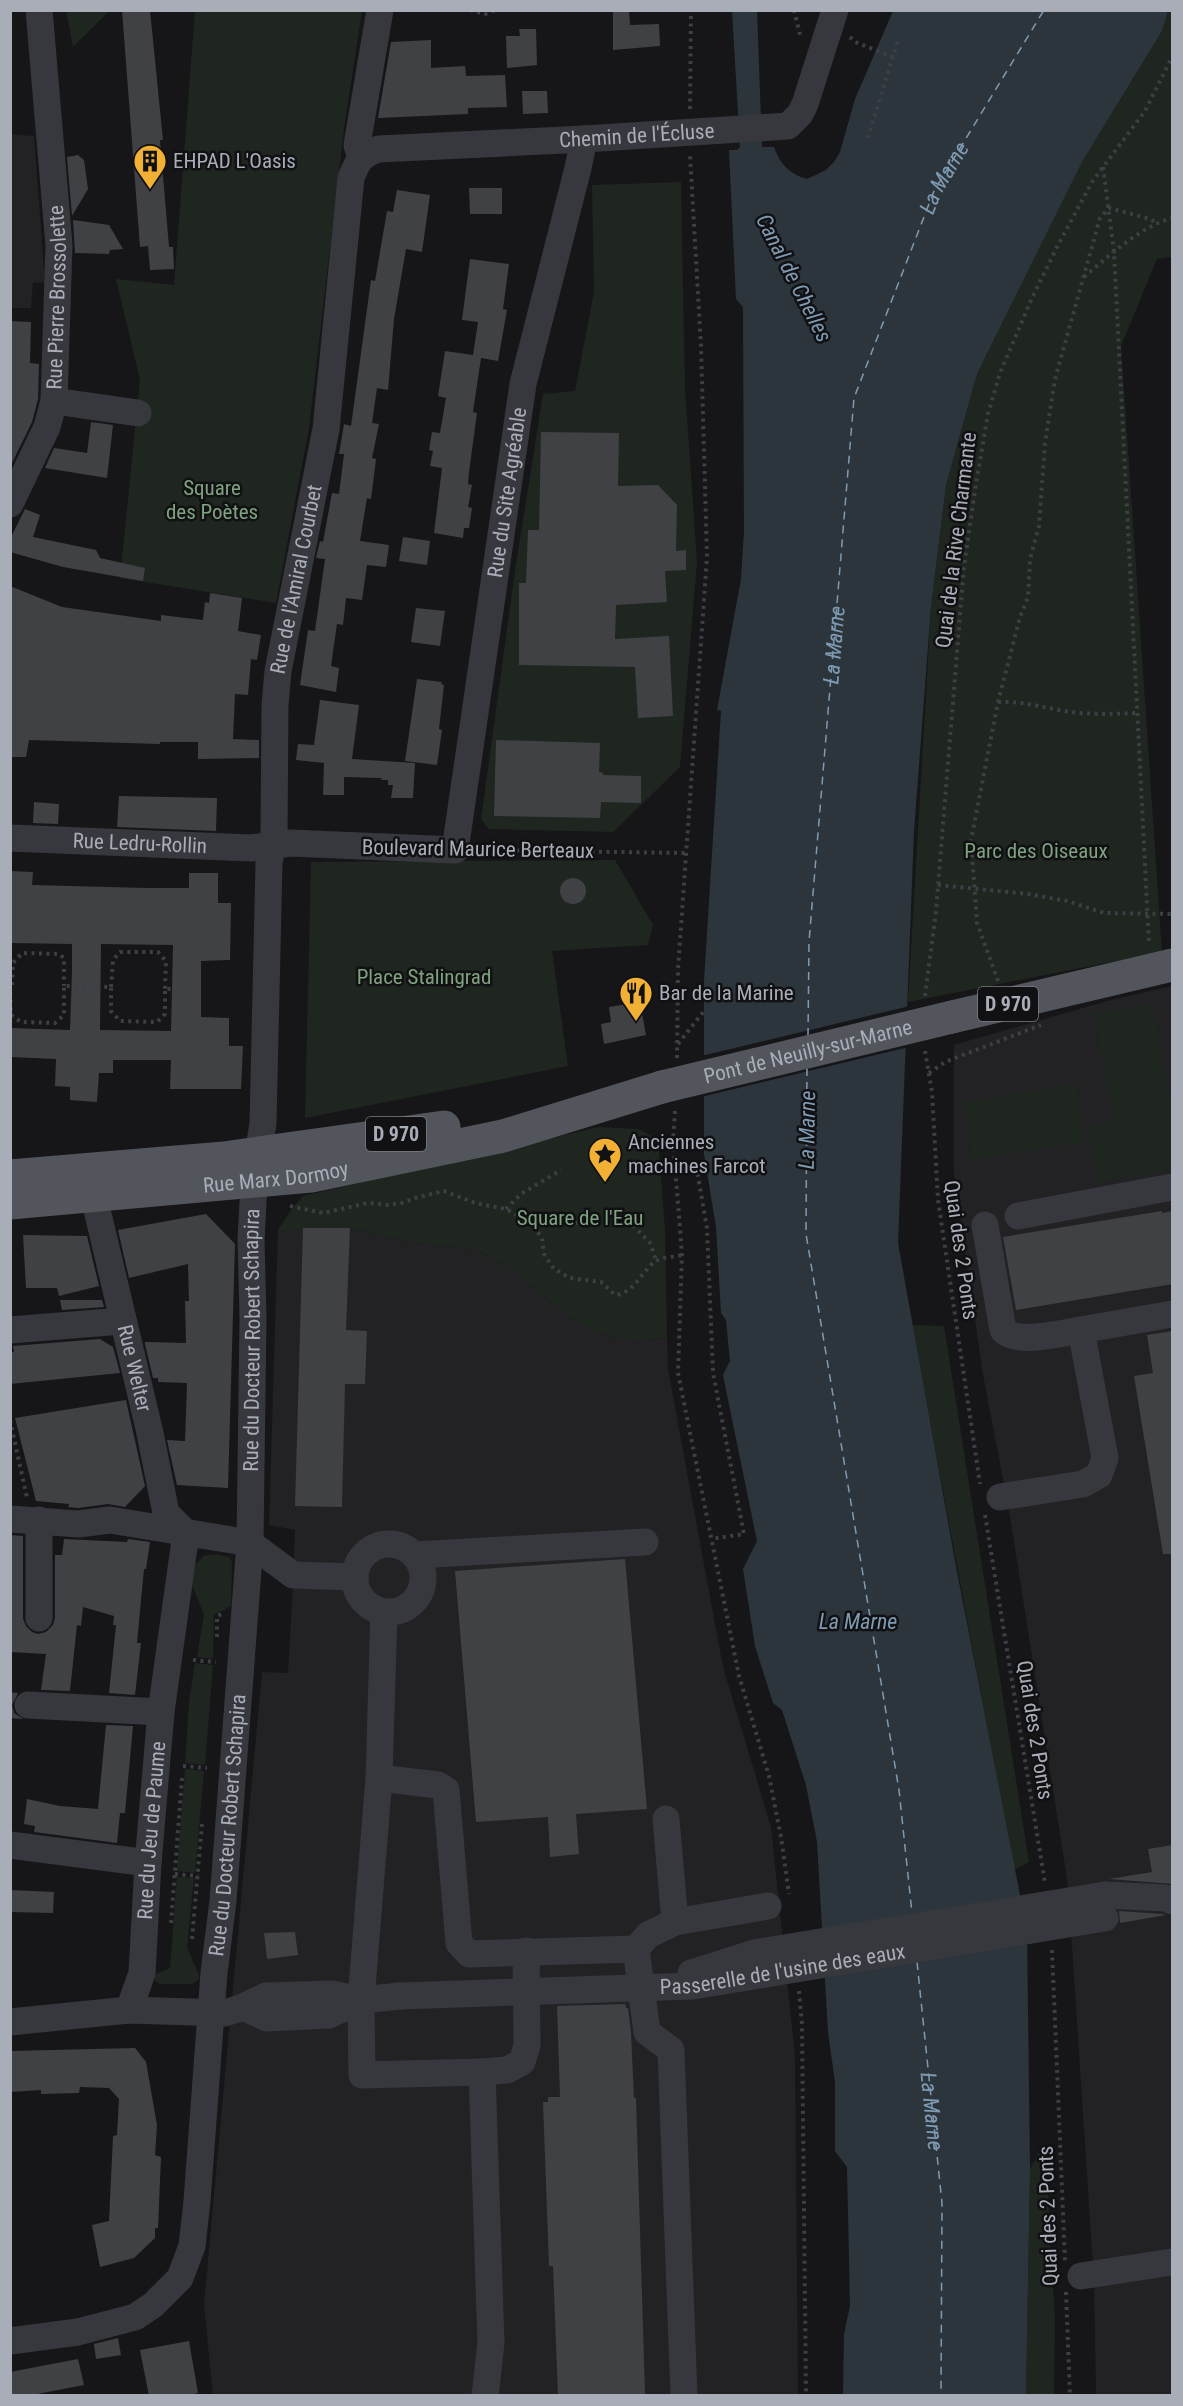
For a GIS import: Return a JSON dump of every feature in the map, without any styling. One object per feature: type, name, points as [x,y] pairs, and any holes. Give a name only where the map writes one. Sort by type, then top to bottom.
[{"type":"main road","name":"Pont de Neuilly-sur-Marne","points":[[672,1086],[1173,965]]},
{"type":"main road","name":"Rue Marx Dormoy","points":[[10,1203],[94,1197],[606,1104],[672,1086]]},
{"type":"main road","name":"Rue Marx Dormoy","points":[[10,1176],[256,1168]]},
{"type":"street","name":"Rue Pierre Brossolette","points":[[10,504],[47,427],[54,401],[59,245],[39,10]]},
{"type":"street","name":"Rue de l'Amiral Courbet","points":[[256,1168],[262,1123],[269,863],[274,835],[275,705],[278,671],[326,429],[351,178],[361,158],[357,145],[381,10]]},
{"type":"street","name":"Chemin de l'Écluse","points":[[361,158],[368,152],[379,149],[788,126],[800,114],[835,10]]},
{"type":"street","name":"Rue du Site Agréable","points":[[455,850],[524,384],[584,139]]},
{"type":"street","points":[[54,401],[138,413]]},
{"type":"street","name":"Rue Ledru-Rollin","points":[[10,838],[251,848],[272,845]]},
{"type":"street","name":"Boulevard Maurice Berteaux","points":[[272,845],[291,843],[455,850]]},
{"type":"street","name":"Rue du Docteur Robert Schapira","points":[[10,2341],[78,2332],[135,2317],[153,2305],[180,2278],[187,2264],[195,2222],[250,1543],[253,1317],[251,1240],[256,1168]]},
{"type":"street","points":[[1018,1216],[1173,1187]]},
{"type":"street","name":"Rue Welter","points":[[94,1197],[150,1433],[166,1513],[186,1533]]},
{"type":"street","points":[[985,1225],[1003,1330],[1008,1336],[1021,1338],[1173,1314]]},
{"type":"street","points":[[10,1330],[122,1321]]},
{"type":"street","points":[[989,1500],[1083,1484],[1100,1475],[1105,1458],[1081,1330]]},
{"type":"street","points":[[39,1618],[27,1520],[78,1524],[110,1520],[250,1543],[293,1575],[356,1577]]},
{"type":"street","name":"Rue du Jeu de Paume","points":[[129,2010],[142,1972],[148,1863],[161,1712],[186,1533]]},
{"type":"street","points":[[415,1556],[645,1542]]},
{"type":"street","points":[[383,1545],[395,1545],[406,1548],[415,1556],[423,1574],[419,1594],[404,1608],[384,1612],[375,1609],[360,1596],[356,1577],[358,1566],[364,1556],[373,1549],[383,1545]]},
{"type":"street","points":[[384,1612],[379,1778],[361,2000],[362,2074],[482,2072],[507,2070],[522,2062],[527,2044],[526,1951]]},
{"type":"street","points":[[28,1705],[161,1712]]},
{"type":"street","points":[[379,1778],[438,1785],[446,1790],[459,1943],[469,1954],[636,1949]]},
{"type":"street","points":[[666,1819],[675,1922]]},
{"type":"street","points":[[10,1845],[148,1863]]},
{"type":"street","name":"Passerelle de l'usine des eaux","points":[[213,2012],[225,2013],[243,2007],[267,2018],[329,2015],[361,2000],[400,1996],[693,1986],[1105,1907],[1169,1900]]},
{"type":"street","points":[[684,2396],[671,2050],[646,2032],[636,1949],[648,1935],[675,1922],[779,1904]]},
{"type":"street","points":[[10,2022],[129,2010],[213,2012]]},
{"type":"street","points":[[482,2072],[491,2343],[485,2395]]},
{"type":"street","points":[[1071,2276],[1173,2262]]},
{"type":"path","points":[[470,10],[485,14],[495,10]]},
{"type":"path","points":[[691,10],[701,130],[707,557],[678,969],[678,1045],[672,1086],[673,1140],[682,1255],[678,1373],[739,1676],[769,1776],[781,1837],[779,1904]]},
{"type":"path","points":[[868,138],[898,40]]},
{"type":"path","points":[[855,42],[893,57]]},
{"type":"path","name":"Quai de la Rive Charmante","points":[[925,997],[938,885],[964,567],[988,414],[1000,373],[1032,298],[1064,234],[1103,166],[1131,133],[1145,111],[1173,57]]},
{"type":"path","points":[[1103,166],[1114,252],[1148,942]]},
{"type":"path","points":[[1109,208],[1150,219],[1156,223]]},
{"type":"path","points":[[998,979],[977,923],[971,840],[998,702],[1020,617],[1028,597],[1030,559],[1040,526],[1045,443],[1055,379],[1100,218],[1109,208]]},
{"type":"path","points":[[1084,277],[1114,252],[1156,223],[1173,218]]},
{"type":"path","points":[[998,702],[1009,701],[1066,711],[1102,714],[1136,713]]},
{"type":"path","name":"Boulevard Maurice Berteaux","points":[[455,850],[685,853]]},
{"type":"path","points":[[938,885],[973,887],[1067,901],[1104,913],[1173,914]]},
{"type":"path","points":[[120,952],[158,952],[166,961],[165,988],[165,1014],[157,1022],[120,1021],[111,1011],[113,960],[120,952]]},
{"type":"path","points":[[22,953],[59,954],[64,958],[64,1015],[55,1023],[21,1022],[11,1015],[11,985],[13,963],[22,953]]},
{"type":"path","points":[[64,986],[111,987]]},
{"type":"path","points":[[165,988],[172,988]]},
{"type":"path","points":[[678,1045],[704,1011]]},
{"type":"path","points":[[924,1040],[929,1073],[945,1062],[1044,1024]]},
{"type":"path","name":"Quai des 2 Ponts","points":[[929,1073],[938,1200],[989,1500],[1046,1893]]},
{"type":"path","points":[[675,1163],[696,1165],[707,1228],[713,1373],[744,1534],[711,1539]]},
{"type":"path","points":[[506,1209],[521,1194],[561,1170]]},
{"type":"path","points":[[285,1205],[323,1213],[368,1203],[387,1205],[402,1203],[444,1191],[476,1203],[506,1209],[533,1226],[542,1238],[544,1254],[554,1269],[570,1278],[601,1281],[615,1295],[621,1295],[629,1290],[656,1260],[682,1255]]},
{"type":"path","points":[[533,1226],[558,1216],[576,1223],[616,1220],[631,1222],[650,1243],[656,1260]]},
{"type":"path","points":[[10,1420],[27,1520]]},
{"type":"path","points":[[194,1660],[216,1662]]},
{"type":"path","points":[[183,1766],[207,1768]]},
{"type":"path","points":[[175,1874],[198,1876]]},
{"type":"path","name":"Quai des 2 Ponts","points":[[1052,1950],[1071,2276],[1070,2396]]},
{"type":"path","points":[[798,1980],[802,2024],[806,2396]]},
{"type":"shaded area","points":[[10,134],[34,136],[45,282],[33,283],[31,308],[11,308]]},
{"type":"shaded area","points":[[1172,986],[1172,2395],[1096,2395],[1094,2281],[1068,1885],[1009,1510],[983,1375],[954,1174],[954,1045],[1107,1001]]},
{"type":"shaded area","points":[[350,1228],[410,1242],[478,1250],[514,1271],[573,1320],[603,1335],[633,1341],[667,1338],[668,1369],[723,1667],[771,1827],[795,2056],[798,2395],[213,2396],[204,2304],[262,1672],[288,1673],[292,1605],[295,1530],[269,1525],[278,1230]]},
{"type":"green space","points":[[66,10],[109,10],[109,11],[73,47]]},
{"type":"green space","name":"Square des Poètes","points":[[195,11],[362,11],[344,128],[309,428],[276,603],[120,578],[140,380],[116,279],[174,285]]},
{"type":"green space","name":"Parc des Oiseaux","points":[[1168,11],[1172,11],[1172,257],[1157,259],[1121,346],[1162,952],[908,1002],[931,607],[946,485],[977,374],[1082,162],[1162,31]]},
{"type":"green space","points":[[681,182],[685,388],[697,562],[680,767],[613,832],[489,829],[481,819],[515,571],[543,394],[575,391],[594,292],[592,185]]},
{"type":"green space","name":"Place Stalingrad","points":[[615,860],[653,925],[648,945],[552,951],[568,1066],[305,1118],[311,862]]},
{"type":"green space","points":[[1152,1003],[1172,1112],[1172,1170],[1098,1183],[1088,1127],[1114,1122],[1094,1014]]},
{"type":"green space","points":[[1076,1084],[1085,1142],[973,1160],[964,1102]]},
{"type":"green space","name":"Square de l'Eau","points":[[599,1127],[638,1129],[658,1139],[665,1230],[667,1338],[633,1341],[603,1335],[573,1320],[514,1271],[478,1250],[410,1242],[350,1228],[278,1230],[303,1196]]},
{"type":"green space","points":[[912,1325],[944,1326],[1029,1862],[1014,1870]]},
{"type":"green space","points":[[213,1554],[229,1557],[232,1562],[231,1606],[214,1615],[213,1659],[197,1657],[204,1614],[191,1583],[196,1564],[204,1556]]},
{"type":"green space","points":[[195,1663],[213,1665],[205,1765],[185,1763],[189,1702]]},
{"type":"green space","points":[[185,1769],[204,1771],[195,1873],[177,1871]]},
{"type":"green space","points":[[177,1877],[194,1878],[187,1948],[199,1979],[192,1984],[161,1984],[156,1982],[153,1975],[170,1968]]},
{"type":"green space","points":[[1045,2142],[1055,2320],[1054,2395],[1026,2395],[1030,2169]]},
{"type":"water","name":"La Marne","points":[[732,11],[757,11],[762,147],[774,147],[786,168],[807,179],[826,170],[840,152],[855,99],[893,11],[1168,11],[1162,31],[1082,162],[977,374],[946,485],[931,607],[914,831],[898,1243],[957,1572],[1027,1931],[1030,2169],[1026,2395],[843,2395],[844,2334],[850,2306],[847,2167],[835,2151],[835,2082],[828,2032],[817,1842],[806,1785],[782,1710],[773,1703],[755,1646],[743,1569],[757,1541],[723,1375],[730,1361],[726,1320],[721,1313],[716,1227],[704,1154],[704,981],[721,711],[717,710],[741,579],[744,532],[743,307],[736,299],[729,150],[737,150],[740,147]]},
{"type":"pier","points":[[910,1006],[909,1047],[701,1097],[701,1056]]},
{"type":"building","name":"EHPAD L'Oasis","points":[[122,10],[150,10],[163,140],[160,140],[169,247],[173,247],[174,269],[150,270],[148,246],[140,247]]},
{"type":"building","points":[[613,10],[629,10],[630,25],[659,24],[660,46],[613,50]]},
{"type":"building","points":[[519,29],[536,29],[537,65],[507,68],[506,36],[520,36]]},
{"type":"building","points":[[431,40],[431,68],[465,66],[466,76],[505,75],[507,107],[468,108],[468,114],[378,118],[391,42]]},
{"type":"building","points":[[522,91],[547,91],[548,113],[523,114]]},
{"type":"building","points":[[78,155],[84,160],[88,189],[72,216],[67,157]]},
{"type":"building","points":[[469,188],[502,188],[502,214],[470,214]]},
{"type":"building","points":[[397,190],[430,195],[422,252],[406,249],[394,319],[388,390],[377,388],[372,423],[379,424],[372,458],[376,459],[371,499],[367,498],[360,541],[389,545],[386,567],[367,565],[362,600],[346,598],[343,625],[337,624],[331,666],[339,668],[336,692],[300,685],[308,630],[315,631],[325,559],[316,558],[320,541],[323,542],[332,493],[339,494],[344,454],[339,454],[344,424],[351,426],[371,280],[375,281],[387,211],[393,212]]},
{"type":"building","points":[[73,220],[109,225],[123,249],[110,250],[109,254],[75,253]]},
{"type":"building","points":[[470,259],[509,264],[503,309],[507,310],[498,361],[481,358],[473,412],[477,413],[468,484],[472,485],[468,507],[472,508],[469,528],[464,528],[463,538],[434,533],[442,468],[430,466],[433,451],[429,450],[432,432],[440,433],[446,398],[438,396],[445,351],[473,355],[478,322],[462,320]]},
{"type":"building","points":[[10,321],[31,322],[30,363],[39,364],[38,399],[32,422],[10,467]]},
{"type":"building","points":[[91,422],[113,425],[107,478],[45,468],[54,448],[87,453]]},
{"type":"building","points":[[541,432],[619,433],[618,486],[658,485],[677,505],[676,551],[686,550],[686,570],[665,571],[667,602],[616,605],[615,639],[669,636],[673,716],[638,718],[635,667],[519,665],[519,583],[526,583],[528,530],[539,530]]},
{"type":"building","points":[[25,509],[40,515],[33,537],[96,550],[100,558],[145,568],[143,581],[63,567],[10,552],[10,539]]},
{"type":"building","points":[[403,537],[430,541],[427,565],[399,561]]},
{"type":"building","points":[[10,586],[62,607],[161,621],[161,615],[203,620],[205,602],[209,603],[210,593],[242,598],[238,631],[261,635],[257,660],[251,659],[248,695],[235,694],[233,739],[259,740],[259,758],[198,759],[198,742],[160,742],[160,744],[29,740],[26,757],[10,757]]},
{"type":"building","points":[[416,608],[445,611],[440,646],[411,642]]},
{"type":"building","points":[[417,679],[442,682],[441,684],[444,685],[439,729],[442,730],[437,765],[405,761]]},
{"type":"building","points":[[320,700],[359,705],[352,759],[415,763],[413,798],[391,798],[393,785],[388,785],[388,780],[381,780],[382,778],[344,777],[344,795],[323,795],[324,763],[296,760],[298,744],[314,745]]},
{"type":"building","points":[[496,740],[600,743],[599,772],[603,775],[641,776],[641,803],[601,802],[600,818],[494,816]]},
{"type":"building","points":[[119,796],[217,798],[216,831],[117,827]]},
{"type":"building","points":[[34,802],[59,804],[58,824],[33,823]]},
{"type":"building","points":[[10,871],[33,872],[32,885],[146,888],[189,888],[189,873],[218,873],[218,903],[231,903],[230,960],[201,961],[201,1017],[229,1018],[229,1046],[243,1046],[241,1089],[170,1089],[171,1060],[113,1060],[113,1073],[99,1073],[97,1102],[70,1100],[70,1087],[55,1086],[56,1059],[10,1057],[10,1028],[70,1030],[72,944],[10,943]],"holes":[[[101,944],[173,945],[171,1031],[100,1030]]]},
{"type":"building","points":[[573,878],[582,882],[586,891],[582,900],[573,904],[564,900],[560,891],[564,882]]},
{"type":"building","points":[[640,1002],[646,1035],[604,1044],[601,1024],[611,1022],[609,1007]]},
{"type":"building","points":[[1162,1211],[1162,1213],[1173,1211],[1173,1284],[1016,1310],[1003,1237]]},
{"type":"building","points":[[206,1214],[235,1244],[228,1488],[177,1485],[167,1440],[185,1441],[187,1383],[158,1382],[158,1378],[153,1378],[145,1344],[145,1342],[186,1343],[185,1301],[189,1301],[188,1264],[129,1278],[118,1230]]},
{"type":"building","points":[[303,1228],[350,1228],[346,1330],[367,1331],[365,1384],[345,1384],[342,1507],[295,1506]]},
{"type":"building","points":[[23,1235],[87,1236],[99,1286],[59,1296],[57,1288],[26,1288]]},
{"type":"building","points":[[60,1300],[102,1300],[104,1307],[62,1310]]},
{"type":"building","points":[[1173,1331],[1173,1554],[1163,1554],[1134,1376],[1153,1373],[1147,1335]]},
{"type":"building","points":[[100,1339],[113,1347],[120,1373],[10,1384],[10,1352],[14,1352],[13,1346]]},
{"type":"building","points":[[126,1400],[145,1486],[125,1507],[108,1504],[78,1508],[68,1507],[69,1504],[36,1501],[15,1418]]},
{"type":"building","points":[[10,1535],[23,1536],[23,1619],[32,1632],[38,1634],[46,1632],[53,1625],[55,1618],[55,1555],[62,1555],[64,1539],[127,1542],[128,1539],[150,1542],[146,1569],[144,1569],[137,1643],[141,1643],[135,1695],[109,1693],[116,1625],[113,1625],[114,1616],[83,1607],[81,1626],[77,1625],[70,1691],[41,1690],[46,1654],[10,1652]]},
{"type":"building","points":[[625,1559],[647,1809],[576,1814],[579,1854],[550,1857],[548,1817],[476,1822],[455,1571]]},
{"type":"building","points":[[10,1692],[18,1693],[12,1705],[14,1713],[23,1719],[10,1718]]},
{"type":"building","points":[[106,1725],[133,1726],[125,1813],[120,1813],[117,1843],[34,1832],[35,1826],[24,1824],[27,1799],[60,1806],[98,1809]]},
{"type":"building","points":[[1173,1845],[1173,1884],[1109,1879],[1152,1872],[1148,1849]]},
{"type":"building","points":[[10,1890],[54,1892],[53,1913],[10,1912]]},
{"type":"building","points":[[1119,1911],[1162,1914],[1166,1915],[1120,1923]]},
{"type":"building","points":[[295,1932],[298,1955],[267,1959],[264,1933]]},
{"type":"building","points":[[625,2004],[628,2008],[631,2033],[634,2098],[636,2098],[645,2394],[558,2396],[553,2266],[549,2266],[543,2102],[548,2102],[548,2097],[560,2097],[557,2006]]},
{"type":"building","points":[[135,2048],[146,2062],[157,2125],[155,2155],[161,2157],[158,2228],[155,2228],[155,2238],[134,2258],[100,2267],[92,2225],[109,2221],[113,2136],[117,2135],[119,2099],[109,2088],[80,2087],[79,2093],[41,2094],[41,2090],[10,2092],[10,2051]]},
{"type":"building","points":[[118,2338],[121,2355],[96,2359],[94,2344]]},
{"type":"building","points":[[189,2341],[198,2393],[184,2396],[149,2396],[140,2350]]},
{"type":"building","points":[[78,2359],[84,2385],[27,2396],[10,2396],[10,2372]]},
{"type":"ferry route","points":[[808,1036],[809,942],[854,398],[934,191],[1044,10]]},
{"type":"ferry route","points":[[807,1068],[806,1234],[899,1790],[912,1913]]},
{"type":"ferry route","points":[[917,1962],[942,2203],[941,2396]]},
{"type":"place","name":"EHPAD L'Oasis","points":[[150,190]]},
{"type":"place","name":"Bar de la Marine","points":[[636,1022]]},
{"type":"place","name":"Anciennes machines Farcot","points":[[605,1183]]},
{"type":"water label","name":"Canal de Chelles","points":[[794,278]]}]
